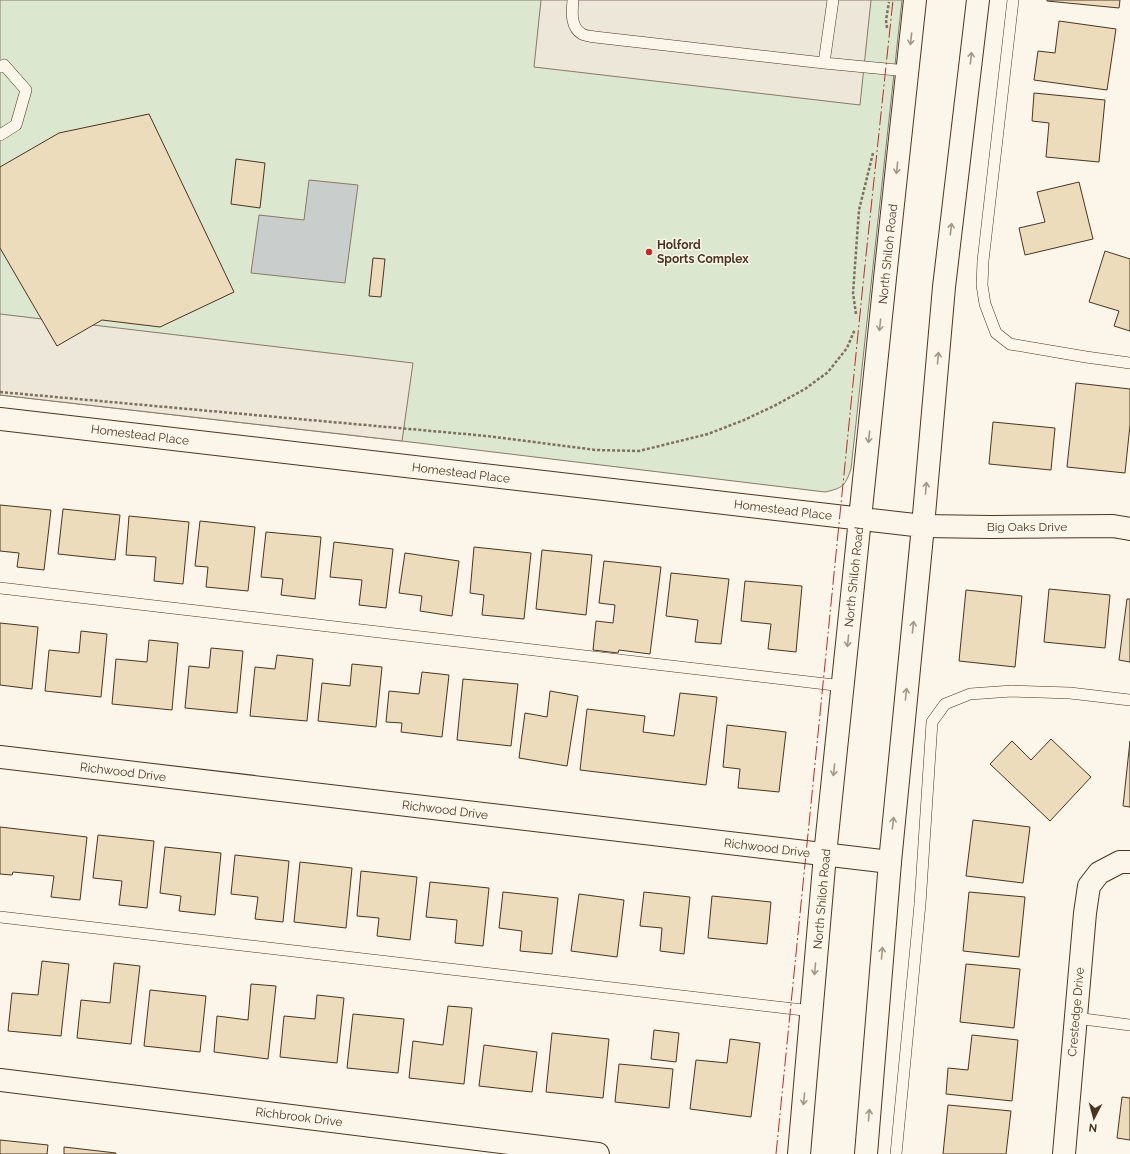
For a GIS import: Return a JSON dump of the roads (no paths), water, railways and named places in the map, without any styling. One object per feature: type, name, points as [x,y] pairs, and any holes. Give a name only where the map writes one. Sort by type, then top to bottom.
[{"type":"street","name":"North Shiloh Road","points":[[799,1154],[825,855],[915,0]]},
{"type":"street","points":[[866,1154],[890,862],[923,526],[944,287],[978,0]]},
{"type":"street","name":"Homestead Place","points":[[0,419],[923,526]]},
{"type":"street","name":"Big Oaks Drive","points":[[923,526],[1113,526],[1130,529]]},
{"type":"street","name":"Richwood Drive","points":[[0,757],[890,862]]},
{"type":"street","name":"Crestedge Drive","points":[[1064,1154],[1085,913],[1089,886],[1099,873],[1120,862],[1130,862]]},
{"type":"street","name":"Richbrook Drive","points":[[0,1080],[598,1154]]},
{"type":"lane","points":[[573,0],[571,15],[574,26],[581,34],[595,37],[824,64],[907,71]]},
{"type":"lane","points":[[824,64],[833,0]]},
{"type":"lane","points":[[1013,0],[983,261],[982,286],[985,304],[996,333],[1010,344],[1130,363]]},
{"type":"lane","points":[[0,67],[4,65],[26,90],[16,125],[0,135]]},
{"type":"lane","points":[[0,588],[843,686]]},
{"type":"lane","points":[[896,1154],[919,912],[932,722],[945,704],[970,694],[1019,691],[1070,693],[1130,700]]},
{"type":"lane","points":[[0,917],[812,1011]]},
{"type":"lane","points":[[1076,1018],[1130,1025]]},
{"type":"place","name":"Holford Sports Complex","points":[[649,252]]}]
